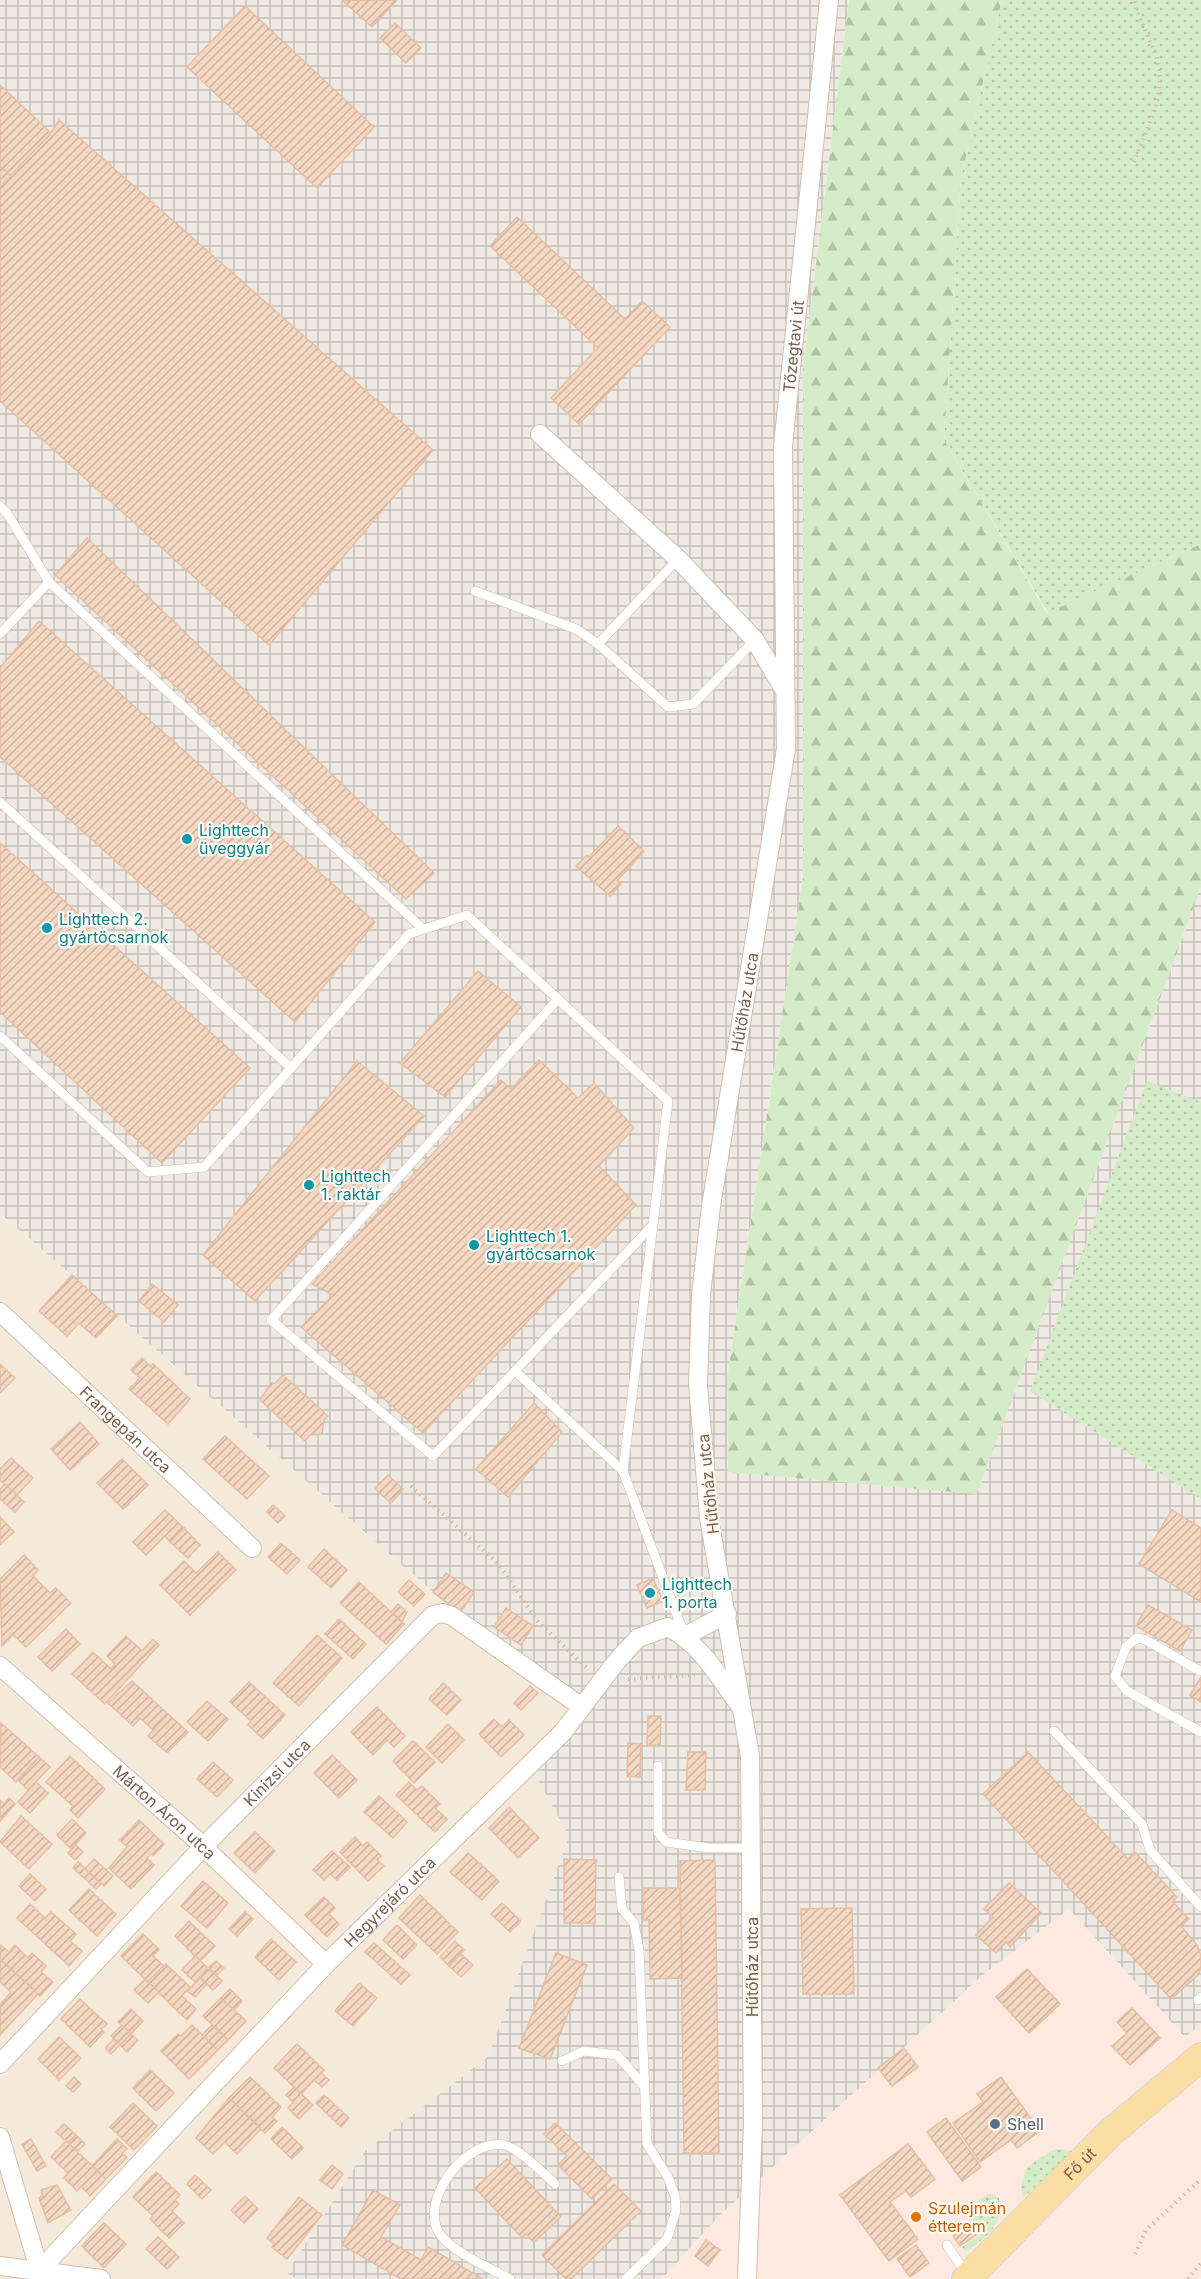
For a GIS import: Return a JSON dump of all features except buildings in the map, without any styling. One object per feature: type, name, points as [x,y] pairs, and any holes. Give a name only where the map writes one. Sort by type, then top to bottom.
[{"type":"main road","name":"Fő út","points":[[967,2278],[1111,2132],[1201,2057]]},
{"type":"street","name":"Tőzegtavi út","points":[[786,693],[783,446],[829,0]]},
{"type":"street","points":[[540,434],[678,559],[755,640],[786,693]]},
{"type":"street","name":"Hűtőház utca","points":[[747,2279],[753,2124],[750,1756],[709,1518],[698,1385],[701,1295],[711,1206],[786,749],[786,693]]},
{"type":"street","name":"Frangepán utca","points":[[0,1312],[252,1548]]},
{"type":"street","name":"Kinizsi utca","points":[[0,2064],[203,1847],[433,1615],[443,1613],[452,1616],[582,1707]]},
{"type":"street","points":[[727,1614],[685,1636],[698,1648],[743,1710]]},
{"type":"street","name":"Hegyrejáró utca","points":[[41,2275],[326,1964],[563,1732],[638,1638],[668,1627],[685,1636]]},
{"type":"street","name":"Márton Áron utca","points":[[0,1666],[203,1847],[326,1964]]},
{"type":"street","points":[[0,2137],[41,2275]]},
{"type":"street","points":[[0,2266],[41,2275],[101,2279]]},
{"type":"lane","points":[[0,506],[7,513],[49,582],[422,928]]},
{"type":"lane","points":[[598,644],[678,559]]},
{"type":"lane","points":[[0,634],[49,582]]},
{"type":"lane","points":[[475,591],[576,629],[598,644],[668,707],[693,704],[755,640]]},
{"type":"lane","points":[[0,802],[291,1068]]},
{"type":"lane","points":[[0,1036],[148,1172],[204,1167],[409,934],[467,915],[668,1101],[623,1471]]},
{"type":"lane","points":[[558,999],[271,1320],[433,1456],[652,1227]]},
{"type":"lane","points":[[515,1371],[623,1471],[685,1636]]},
{"type":"lane","points":[[1200,1671],[1146,1640],[1137,1638],[1126,1647],[1115,1676],[1127,1691],[1201,1732]]},
{"type":"lane","points":[[1054,1731],[1142,1824],[1150,1850],[1201,1907]]},
{"type":"lane","points":[[658,1766],[657,1832],[666,1842],[709,1848],[751,1848]]},
{"type":"lane","points":[[619,1877],[622,1909],[634,1923],[639,1950],[647,2144],[668,2176],[675,2196],[676,2210],[668,2238],[626,2279]]},
{"type":"lane","points":[[562,2061],[584,2051],[617,2055],[644,2086]]},
{"type":"lane","points":[[510,2279],[448,2244],[437,2230],[435,2210],[440,2191],[463,2160],[482,2146],[504,2145],[528,2160],[555,2184]]},
{"type":"lane","points":[[947,2245],[967,2278]]},
{"type":"path","points":[[1134,0],[1137,15],[1157,58],[1159,97],[1134,162]]},
{"type":"path","points":[[411,1486],[498,1563],[538,1622],[603,1680],[717,1674]]},
{"type":"path","points":[[1135,2254],[1146,2230],[1201,2179]]},
{"type":"path","points":[[1188,2279],[1201,2263]]},
{"type":"shaded area","points":[[0,0],[849,0],[803,368],[803,878],[727,1378],[728,1472],[977,1493],[1201,887],[1201,2024],[1185,2037],[1069,1909],[984,1974],[718,2217],[662,2279],[297,2279],[287,2273],[365,2151],[488,2057],[569,1837],[535,1774],[563,1744],[569,1696],[433,1592],[0,1213]]},
{"type":"shaded area","points":[[0,1213],[433,1592],[569,1695],[563,1744],[535,1774],[569,1837],[488,2058],[365,2151],[288,2273],[297,2279],[0,2279]]},
{"type":"shaded area","points":[[1069,1909],[1184,2036],[1201,2024],[1201,2279],[662,2279],[718,2217],[984,1974]]},
{"type":"green space","points":[[849,0],[1002,0],[961,178],[944,440],[1047,613],[1201,544],[1201,887],[977,1494],[728,1472],[727,1378],[803,878],[803,368]]},
{"type":"green space","points":[[1002,0],[1201,0],[1201,544],[1048,613],[944,440],[961,178]]},
{"type":"green space","points":[[1147,1081],[1201,1102],[1201,1499],[1030,1391]]},
{"type":"green space","points":[[1055,2149],[1074,2151],[1023,2198],[1021,2187],[1027,2167]]},
{"type":"green space","points":[[990,2193],[999,2198],[999,2216],[992,2230],[966,2252],[962,2247],[982,2233],[964,2209]]},
{"type":"place","name":"Lighttech üveggyár","points":[[187,839]]},
{"type":"place","name":"Lighttech 2. gyártöcsarnok","points":[[47,928]]},
{"type":"place","name":"Lighttech 1. raktár","points":[[309,1185]]},
{"type":"place","name":"Lighttech 1. gyártöcsarnok","points":[[474,1245]]},
{"type":"place","name":"Lighttech 1. porta","points":[[650,1593]]},
{"type":"place","name":"Shell","points":[[995,2124]]},
{"type":"place","name":"Szulejmán étterem","points":[[916,2217]]}]
